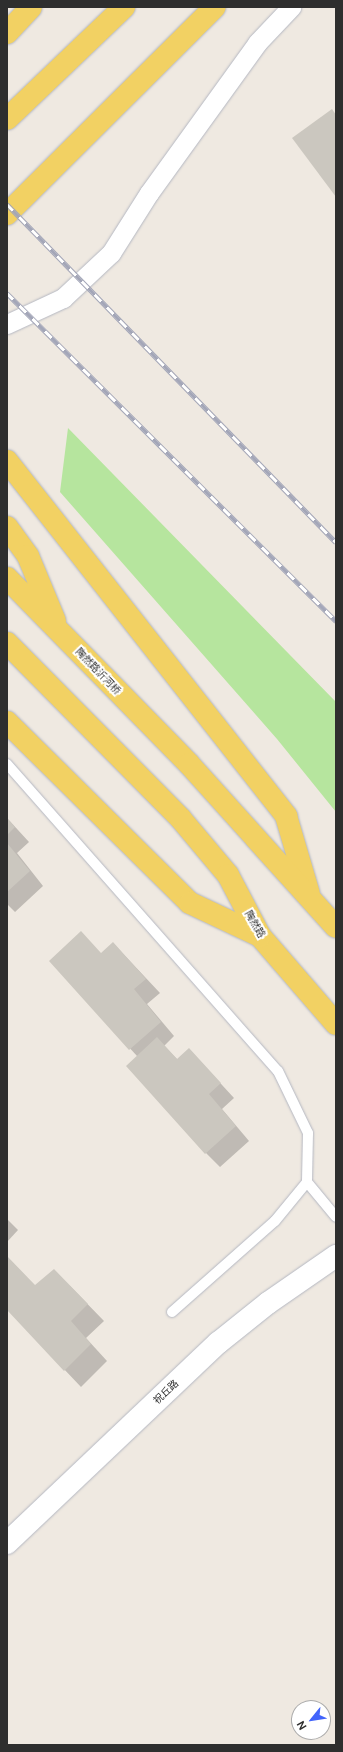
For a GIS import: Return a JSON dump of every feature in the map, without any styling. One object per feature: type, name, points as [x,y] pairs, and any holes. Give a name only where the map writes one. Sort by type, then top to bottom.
[{"type":"main road","points":[[7,33],[31,7]]},
{"type":"main road","points":[[7,119],[124,7]]},
{"type":"main road","points":[[7,214],[215,7]]},
{"type":"main road","points":[[7,461],[286,816],[308,894],[336,927]]},
{"type":"main road","points":[[7,527],[28,556],[59,631]]},
{"type":"main road","name":"陶然路沂河桥","points":[[7,578],[189,764],[308,894]]},
{"type":"main road","name":"陶然路","points":[[7,643],[181,819],[228,875],[260,936],[336,1024]]},
{"type":"main road","points":[[7,722],[190,903],[260,936]]},
{"type":"street","points":[[7,324],[63,298],[111,252],[149,194],[257,43],[292,7]]},
{"type":"street","name":"祝丘路","points":[[7,1543],[218,1343],[268,1303],[336,1256]]},
{"type":"lane","points":[[7,764],[278,1071],[308,1133],[307,1182],[275,1222],[172,1312]]},
{"type":"lane","points":[[307,1182],[336,1217]]},
{"type":"green space","points":[[68,428],[336,702],[336,812],[277,739],[60,492]]},
{"type":"building","points":[[332,109],[336,115],[336,197],[292,138]]},
{"type":"building","points":[[7,818],[15,827],[7,835]]},
{"type":"building","points":[[7,843],[30,871],[7,892]]},
{"type":"building","points":[[81,931],[101,953],[113,942],[146,979],[134,989],[161,1022],[129,1050],[49,961]]},
{"type":"building","points":[[157,1037],[177,1059],[189,1048],[221,1083],[209,1094],[236,1126],[205,1154],[126,1066]]},
{"type":"building","points":[[7,1256],[35,1285],[54,1269],[88,1304],[71,1321],[91,1344],[64,1371],[7,1310]]},
{"type":"railway","points":[[7,204],[336,542]]},
{"type":"railway","points":[[7,293],[336,621]]}]
